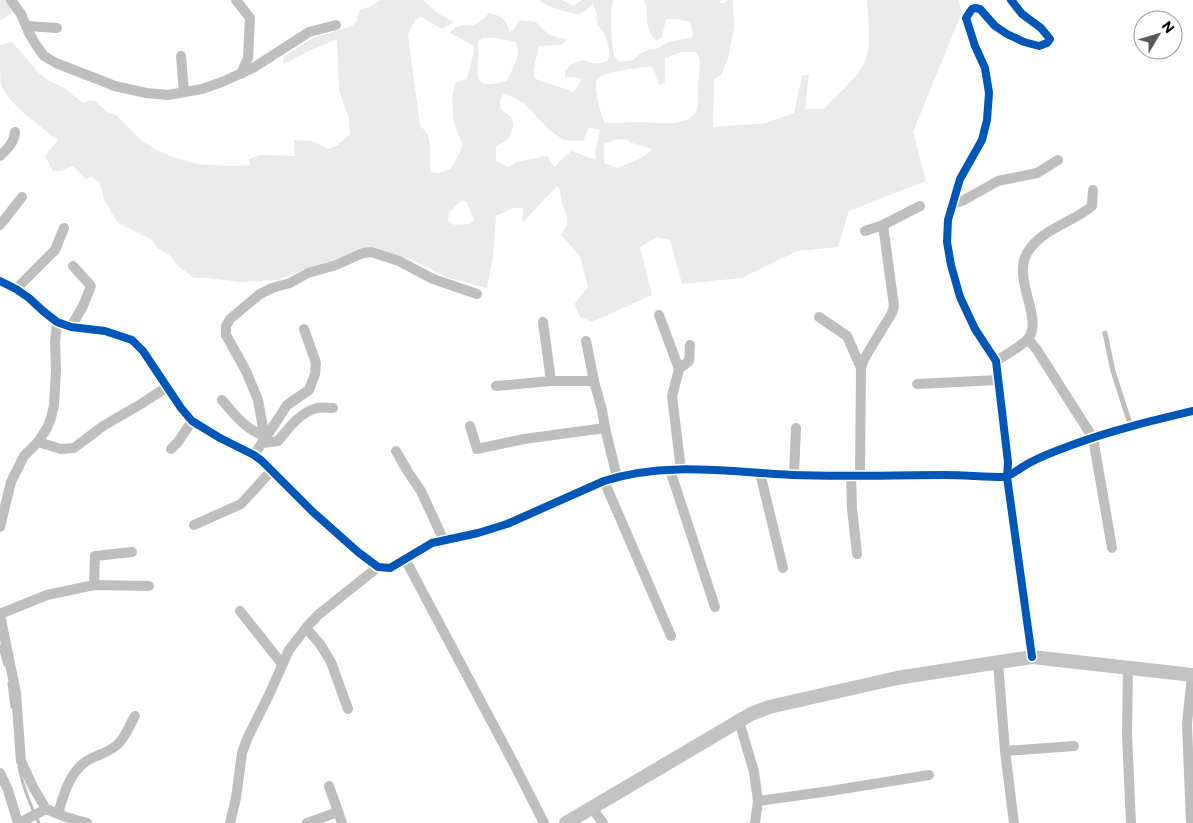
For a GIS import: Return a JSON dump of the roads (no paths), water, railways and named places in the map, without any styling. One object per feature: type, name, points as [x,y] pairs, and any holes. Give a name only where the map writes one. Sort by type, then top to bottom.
[{"type":"main road","points":[[566,823],[751,714],[769,707],[896,678],[1032,656],[1193,675]]},
{"type":"street","points":[[11,0],[18,8],[33,39],[44,56],[56,63],[115,86],[146,93],[168,95],[222,82],[253,68],[309,32],[336,25]]},
{"type":"street","points":[[236,0],[250,18],[248,58],[241,74]]},
{"type":"street","points":[[1011,0],[1022,14],[1041,28],[1050,39],[1048,43],[1039,46],[1024,42],[995,26],[980,9],[972,9],[968,13],[966,18],[969,30],[974,46],[985,68],[989,93],[988,111],[982,140],[960,179],[948,220],[947,242],[960,297],[975,329],[996,361],[1008,462],[1007,477],[1032,656]]},
{"type":"street","points":[[27,26],[57,28]]},
{"type":"street","points":[[181,56],[184,92]]},
{"type":"street","points":[[0,156],[11,145],[15,132]]},
{"type":"street","points":[[953,204],[998,181],[1037,173],[1058,160]]},
{"type":"street","points":[[996,361],[1028,338],[1032,329],[1031,310],[1022,273],[1026,254],[1036,241],[1092,206],[1093,190]]},
{"type":"street","points":[[0,225],[22,198]]},
{"type":"street","points":[[864,231],[883,225],[920,206]]},
{"type":"street","points":[[858,554],[852,508],[856,476],[861,368],[864,359],[892,313],[894,306],[883,225]]},
{"type":"street","points":[[16,289],[55,250],[64,228]]},
{"type":"street","points":[[263,439],[258,400],[246,372],[226,335],[226,326],[230,318],[260,294],[272,288],[290,283],[308,273],[336,266],[363,253],[371,252],[399,261],[433,279],[477,294]]},
{"type":"street","points":[[71,327],[83,306],[91,286],[73,266]]},
{"type":"street","points":[[0,282],[16,289],[29,298],[43,312],[57,322],[71,327],[105,331],[132,340],[143,350],[181,408],[192,420],[220,438],[254,455],[272,470],[313,512],[378,568]]},
{"type":"street","points":[[659,315],[679,369]]},
{"type":"street","points":[[819,317],[847,336],[861,368]]},
{"type":"street","points":[[0,527],[11,482],[24,456],[38,442],[49,423],[54,405],[57,322]]},
{"type":"street","points":[[543,322],[551,382]]},
{"type":"street","points":[[254,455],[287,405],[309,390],[315,374],[316,363],[304,329]]},
{"type":"street","points":[[1028,338],[1094,438],[1112,548]]},
{"type":"street","points":[[586,341],[617,477]]},
{"type":"street","points":[[681,470],[672,396],[679,369],[689,360],[690,345]]},
{"type":"street","points":[[918,384],[998,380]]},
{"type":"street","points":[[496,386],[594,381]]},
{"type":"street","points":[[38,442],[61,449],[74,448],[103,426],[167,387]]},
{"type":"street","points":[[222,400],[244,424],[263,439],[278,441],[290,426],[304,414],[317,408],[333,408]]},
{"type":"street","points":[[230,823],[236,798],[242,753],[289,650],[318,615],[378,568],[390,568],[432,543],[478,533],[507,524],[617,477],[670,470],[730,470],[794,475],[961,475],[1007,477],[1024,465],[1094,438],[1193,411]]},
{"type":"street","points":[[171,449],[178,442],[192,420]]},
{"type":"street","points":[[470,426],[477,449],[538,436],[605,428]]},
{"type":"street","points":[[794,475],[796,428]]},
{"type":"street","points":[[396,451],[421,491],[444,541]]},
{"type":"street","points":[[194,525],[241,504],[272,470]]},
{"type":"street","points":[[670,470],[715,607]]},
{"type":"street","points":[[760,473],[783,568]]},
{"type":"street","points":[[604,481],[671,636]]},
{"type":"street","points":[[94,584],[95,556],[132,552]]},
{"type":"street","points":[[405,559],[544,823]]},
{"type":"street","points":[[87,823],[46,809],[21,761],[16,693],[0,614],[47,595],[94,584],[149,586]]},
{"type":"street","points":[[240,611],[282,664]]},
{"type":"street","points":[[306,628],[320,644],[331,662],[348,709]]},
{"type":"street","points":[[998,662],[1005,751],[1014,823]]},
{"type":"street","points":[[1128,668],[1127,735],[1131,823]]},
{"type":"street","points":[[1191,823],[1187,724],[1193,675]]},
{"type":"street","points":[[58,814],[72,777],[84,762],[120,742],[135,716]]},
{"type":"street","points":[[740,721],[754,772],[758,801],[755,823]]},
{"type":"street","points":[[1005,751],[1074,746]]},
{"type":"street","points":[[0,773],[20,822],[46,809]]},
{"type":"street","points":[[758,801],[929,775]]},
{"type":"street","points":[[329,786],[342,823]]},
{"type":"street","points":[[592,808],[603,823]]},
{"type":"street","points":[[307,823],[338,812]]},
{"type":"lane","points":[[1106,333],[1114,371],[1131,427]]},
{"type":"waterway","points":[[0,646],[5,665]]},
{"type":"waterway","points":[[9,683],[12,707]]},
{"type":"waterway","points":[[19,767],[27,796],[39,823]]}]
